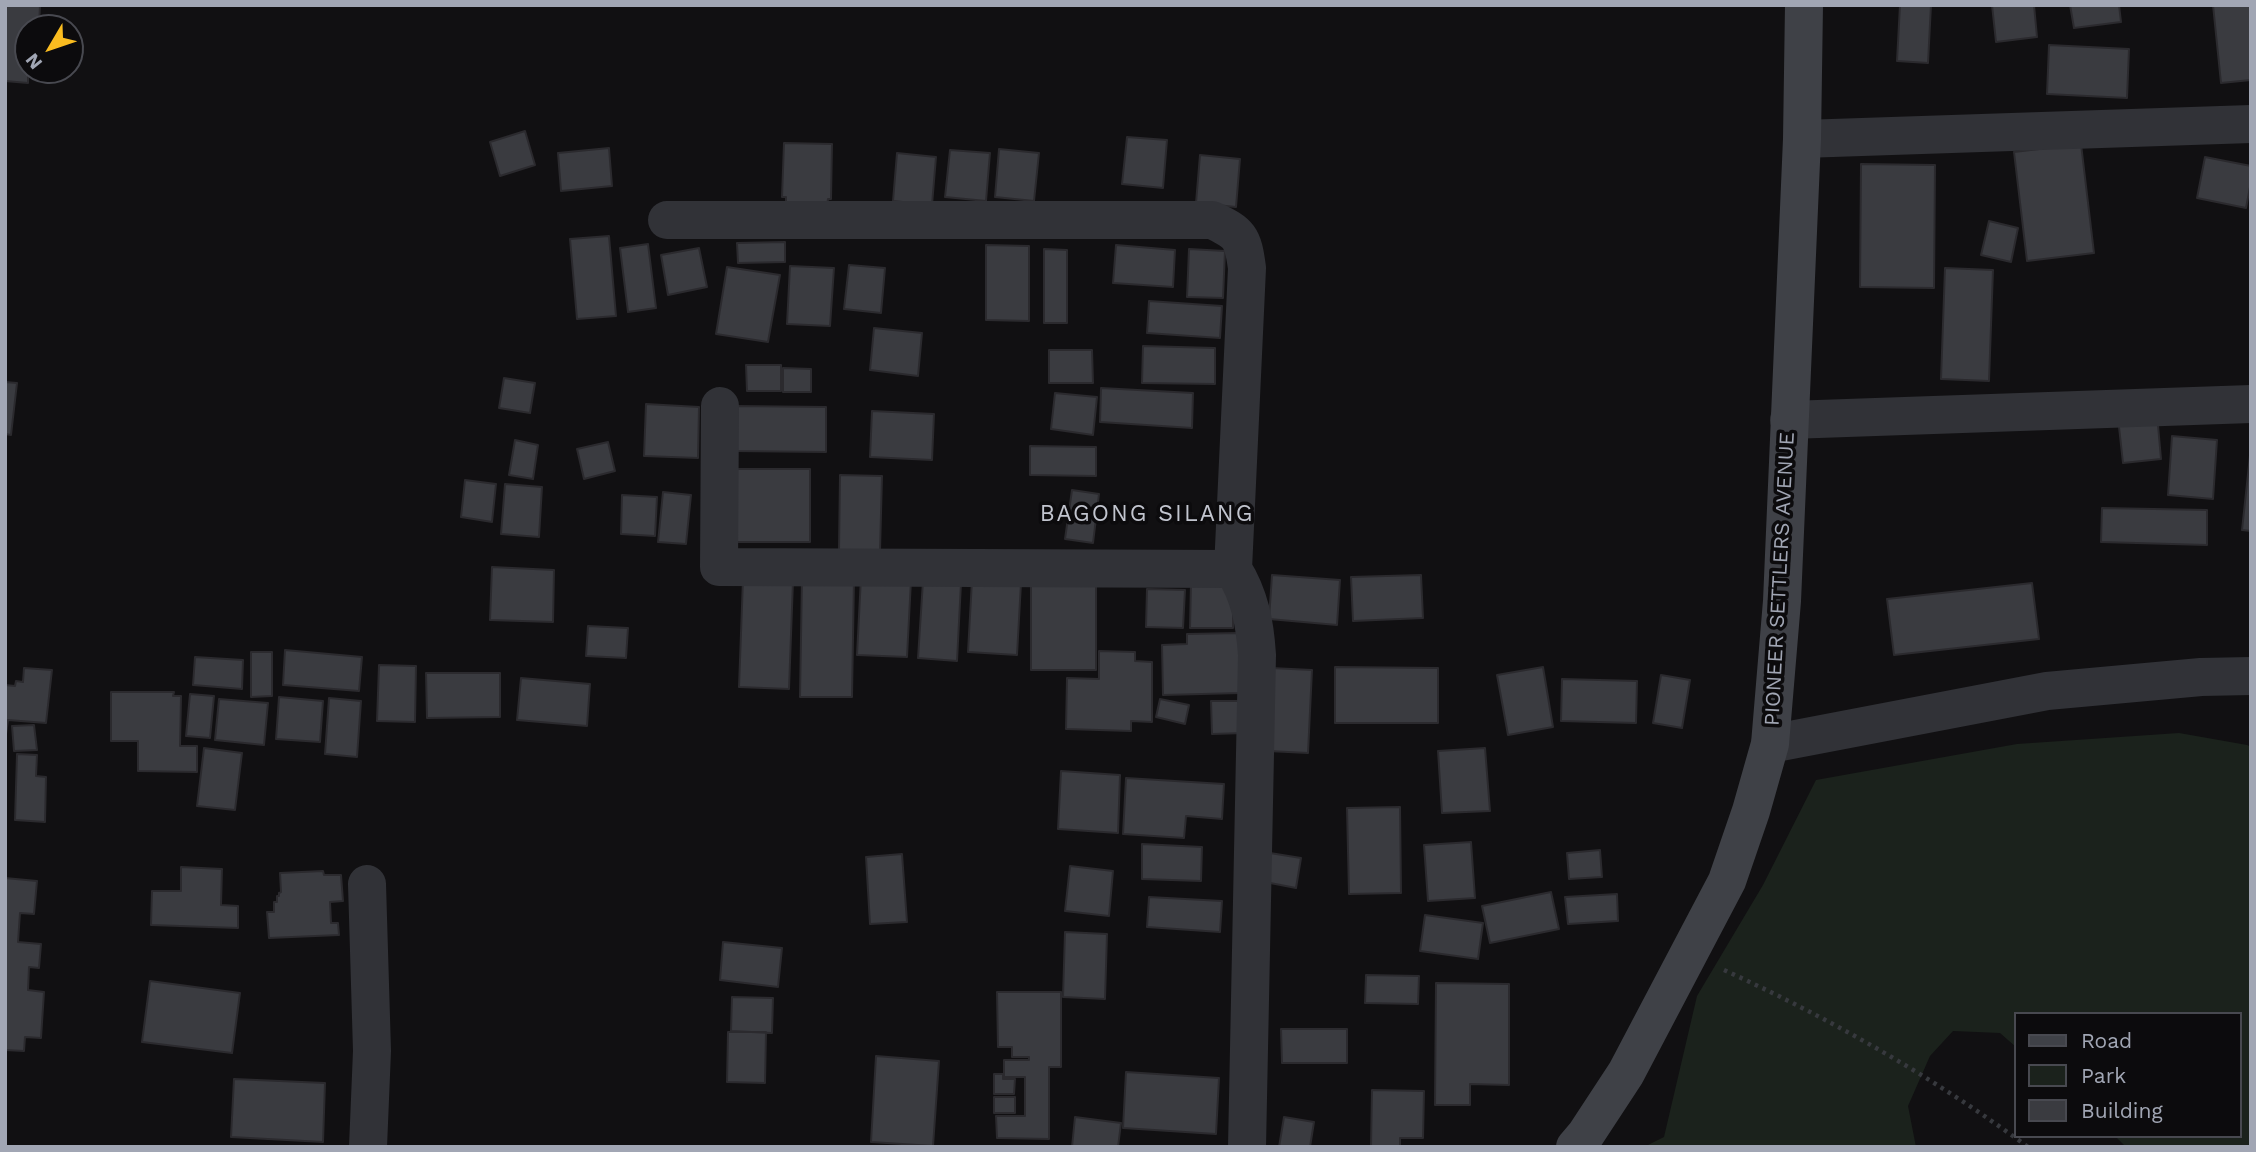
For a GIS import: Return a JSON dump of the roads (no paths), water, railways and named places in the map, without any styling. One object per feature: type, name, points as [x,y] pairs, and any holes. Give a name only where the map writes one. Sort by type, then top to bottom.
[{"type":"street","name":"PIONEER SETTLERS AVENUE","points":[[1575,1147],[1626,1073],[1727,881],[1770,744],[1782,601],[1802,139],[1804,5]]},
{"type":"street","points":[[1802,139],[2251,124]]},
{"type":"street","points":[[667,220],[1212,220],[1233,230],[1244,242],[1247,268],[1233,569],[1250,604],[1257,655],[1247,1147]]},
{"type":"street","points":[[1789,420],[2251,404]]},
{"type":"street","points":[[720,406],[719,567],[1233,569]]},
{"type":"street","points":[[1770,744],[2047,691],[2202,677],[2251,676]]},
{"type":"street","points":[[367,884],[372,1051],[368,1147]]},
{"type":"district","name":"BAGONG SILANG","points":[[1147,514]]}]
